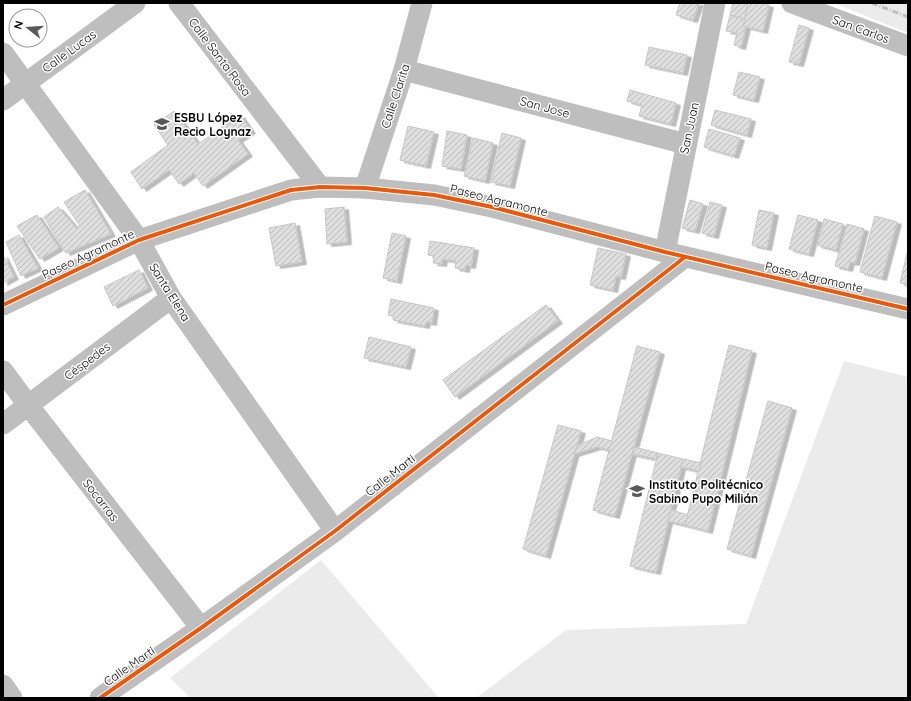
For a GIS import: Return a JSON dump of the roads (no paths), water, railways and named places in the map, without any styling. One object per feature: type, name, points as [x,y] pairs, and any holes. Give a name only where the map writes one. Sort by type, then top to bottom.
[{"type":"street","name":"Calle Lucas","points":[[3,100],[135,3]]},
{"type":"street","name":"Calle Santa Rosa","points":[[179,3],[320,187]]},
{"type":"street","name":"San Juan","points":[[665,252],[715,3]]},
{"type":"street","name":"San Carlos","points":[[792,3],[908,46]]},
{"type":"street","name":"Calle Clarita","points":[[365,188],[404,70],[418,6]]},
{"type":"street","name":"Santa Elena","points":[[3,53],[139,240],[171,298],[335,531]]},
{"type":"street","name":"San Jose","points":[[404,70],[686,144]]},
{"type":"street","name":"Paseo Agramonte","points":[[3,305],[139,240],[291,190],[320,187],[365,188],[434,195],[492,207],[685,257],[908,309]]},
{"type":"street","name":"Calle Marti","points":[[100,698],[201,628],[335,531],[685,257]]},
{"type":"street","name":"Céspedes","points":[[3,424],[171,298]]},
{"type":"street","name":"Socarras","points":[[3,371],[201,628]]},
{"type":"street","points":[[3,685],[12,698]]},
{"type":"railway","points":[[872,3],[908,17]]},
{"type":"place","name":"ESBU López Recio Loynaz","points":[[162,124]]},
{"type":"place","name":"Instituto Politécnico Sabino Pupo Milián","points":[[637,491]]}]
